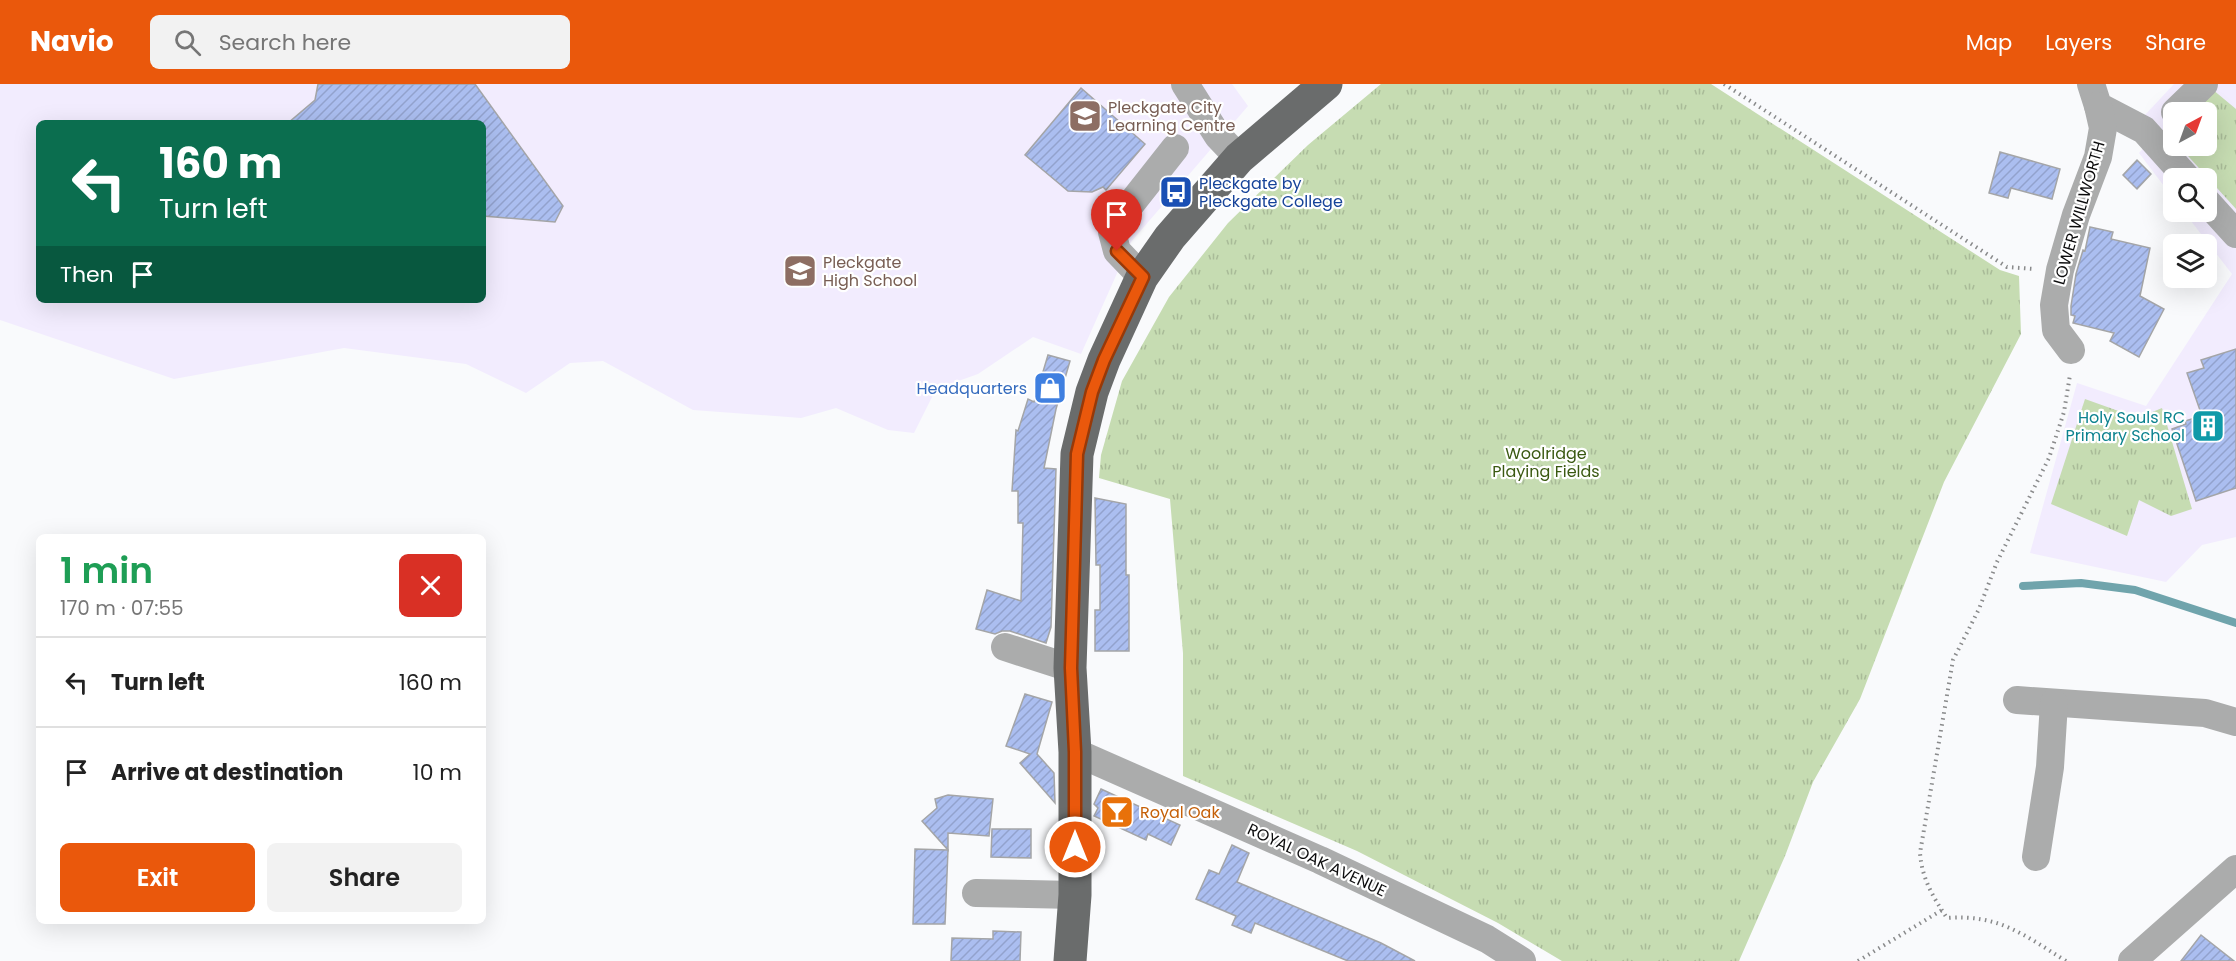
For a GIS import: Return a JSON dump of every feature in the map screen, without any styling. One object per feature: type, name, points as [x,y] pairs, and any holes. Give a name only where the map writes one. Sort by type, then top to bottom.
[{"type":"main road","points":[[1070,961],[1075,895],[1075,752],[1071,668],[1077,454],[1092,392],[1104,360],[1143,277],[1170,237],[1239,158],[1326,84]]},
{"type":"street","points":[[1185,84],[1218,136],[1239,158]]},
{"type":"street","points":[[2185,102],[2204,84]]},
{"type":"street","points":[[2094,95],[2144,130],[2178,168]]},
{"type":"street","name":"LOWER WILLWORTH","points":[[2071,350],[2056,330],[2054,318],[2060,270],[2076,214],[2098,157],[2103,128],[2094,95]]},
{"type":"street","points":[[2144,130],[2163,119]]},
{"type":"street","points":[[1143,277],[1117,251],[1112,232],[1119,219],[1175,148]]},
{"type":"street","points":[[2217,213],[2236,234]]},
{"type":"street","points":[[1005,647],[1071,668]]},
{"type":"street","points":[[2017,700],[2205,713],[2236,722]]},
{"type":"street","points":[[2036,857],[2050,767],[2054,703]]},
{"type":"street","name":"ROYAL OAK AVENUE","points":[[1075,752],[1320,860],[1487,939],[1522,961]]},
{"type":"street","points":[[2132,961],[2236,869]]},
{"type":"street","points":[[976,892],[1075,895]]},
{"type":"path","points":[[1724,84],[2007,267],[2060,270]]},
{"type":"path","points":[[2066,961],[2012,927],[1985,919],[1947,918],[1934,898],[1921,870],[1920,853],[1953,660],[1975,618],[1997,562],[2049,458],[2064,412],[2070,378],[2071,350]]},
{"type":"path","points":[[1858,961],[1942,909]]},
{"type":"shaded area","name":"Pleckgate High School","points":[[0,84],[1232,84],[1248,106],[1131,242],[1081,354],[1033,337],[978,374],[936,389],[914,433],[888,430],[836,408],[801,418],[693,410],[603,361],[570,363],[526,393],[466,364],[344,348],[174,379],[0,320]]},
{"type":"shaded area","points":[[2174,84],[2236,84],[2236,537],[2202,545],[2166,582],[2030,553],[2077,383],[2146,406],[2232,274],[2217,255],[2217,234],[2201,234],[2192,222],[2217,222],[2217,168],[2163,168],[2163,185],[2139,153],[2156,133],[2143,117]]},
{"type":"green space","name":"Woolridge Playing Fields","points":[[1381,84],[1711,84],[2000,270],[2019,276],[2021,334],[1944,482],[1860,699],[1813,782],[1785,856],[1739,961],[1562,961],[1498,923],[1357,851],[1183,776],[1183,653],[1170,499],[1099,478],[1101,455],[1122,381],[1169,297],[1228,223],[1308,145]]},
{"type":"green space","points":[[2212,89],[2236,109],[2236,209],[2217,188],[2217,168],[2199,168],[2188,156],[2217,156],[2217,102],[2199,102]]},
{"type":"green space","points":[[2085,399],[2138,418],[2162,408],[2192,509],[2171,516],[2139,500],[2127,536],[2051,504]]},
{"type":"building","points":[[318,84],[475,84],[563,206],[555,222],[486,216],[486,120],[292,120],[315,100]]},
{"type":"building","name":"Pleckgate City Learning Centre","points":[[1081,88],[1145,144],[1106,190],[1103,187],[1092,192],[1068,191],[1025,155]]},
{"type":"building","points":[[2000,152],[2060,169],[2052,199],[2011,188],[2008,198],[1989,193]]},
{"type":"building","points":[[2137,160],[2151,174],[2137,189],[2123,175]]},
{"type":"building","points":[[2090,227],[2113,232],[2111,239],[2150,248],[2140,296],[2164,309],[2139,357],[2110,341],[2114,333],[2073,323],[2075,316],[2071,315],[2071,306],[2076,274],[2083,250],[2085,251]]},
{"type":"building","name":"Holy Souls RC Primary School","points":[[2236,349],[2236,488],[2196,501],[2172,429],[2186,424],[2185,421],[2202,416],[2187,373],[2204,368],[2201,360]]},
{"type":"building","points":[[1048,355],[1070,361],[1056,409],[1044,468],[1056,469],[1051,627],[1046,643],[1010,631],[995,634],[976,629],[987,590],[1021,601],[1023,523],[1018,523],[1018,491],[1012,491],[1016,430],[1018,431],[1028,399],[1034,402]]},
{"type":"building","points":[[1095,498],[1126,504],[1129,651],[1095,651],[1095,610],[1100,610],[1100,565],[1096,565]]},
{"type":"building","points":[[1025,694],[1052,702],[1037,754],[1054,773],[1055,803],[1020,763],[1030,754],[1006,746]]},
{"type":"building","points":[[1101,789],[1180,825],[1171,845],[1148,834],[1146,840],[1094,816],[1098,808],[1094,804]]},
{"type":"building","points":[[948,795],[993,799],[989,836],[948,833],[948,850],[922,821],[937,808],[935,799]]},
{"type":"building","points":[[992,829],[1031,829],[1031,858],[991,857]]},
{"type":"building","points":[[1232,845],[1249,853],[1237,882],[1381,943],[1415,961],[1348,961],[1255,923],[1251,933],[1232,925],[1236,916],[1196,899],[1209,870],[1219,874]]},
{"type":"building","points":[[915,849],[948,850],[945,924],[913,924]]},
{"type":"building","points":[[993,931],[1021,932],[1020,961],[951,961],[952,938],[993,939]]},
{"type":"building","points":[[2201,935],[2234,961],[2181,961]]},
{"type":"waterway","points":[[2023,586],[2081,583],[2135,590],[2236,623]]},
{"type":"place","name":"Pleckgate City Learning Centre","points":[[1085,116]]},
{"type":"place","name":"Pleckgate by Pleckgate College","points":[[1176,192]]},
{"type":"place","name":"Pleckgate High School","points":[[800,271]]},
{"type":"place","name":"Headquarters","points":[[1050,388]]},
{"type":"place","name":"Holy Souls RC Primary School","points":[[2208,426]]},
{"type":"place","name":"Royal Oak","points":[[1117,812]]},
{"type":"route","points":[[1075,847],[1075,752],[1071,668],[1077,454],[1092,392],[1104,360],[1143,277],[1117,251]]}]
